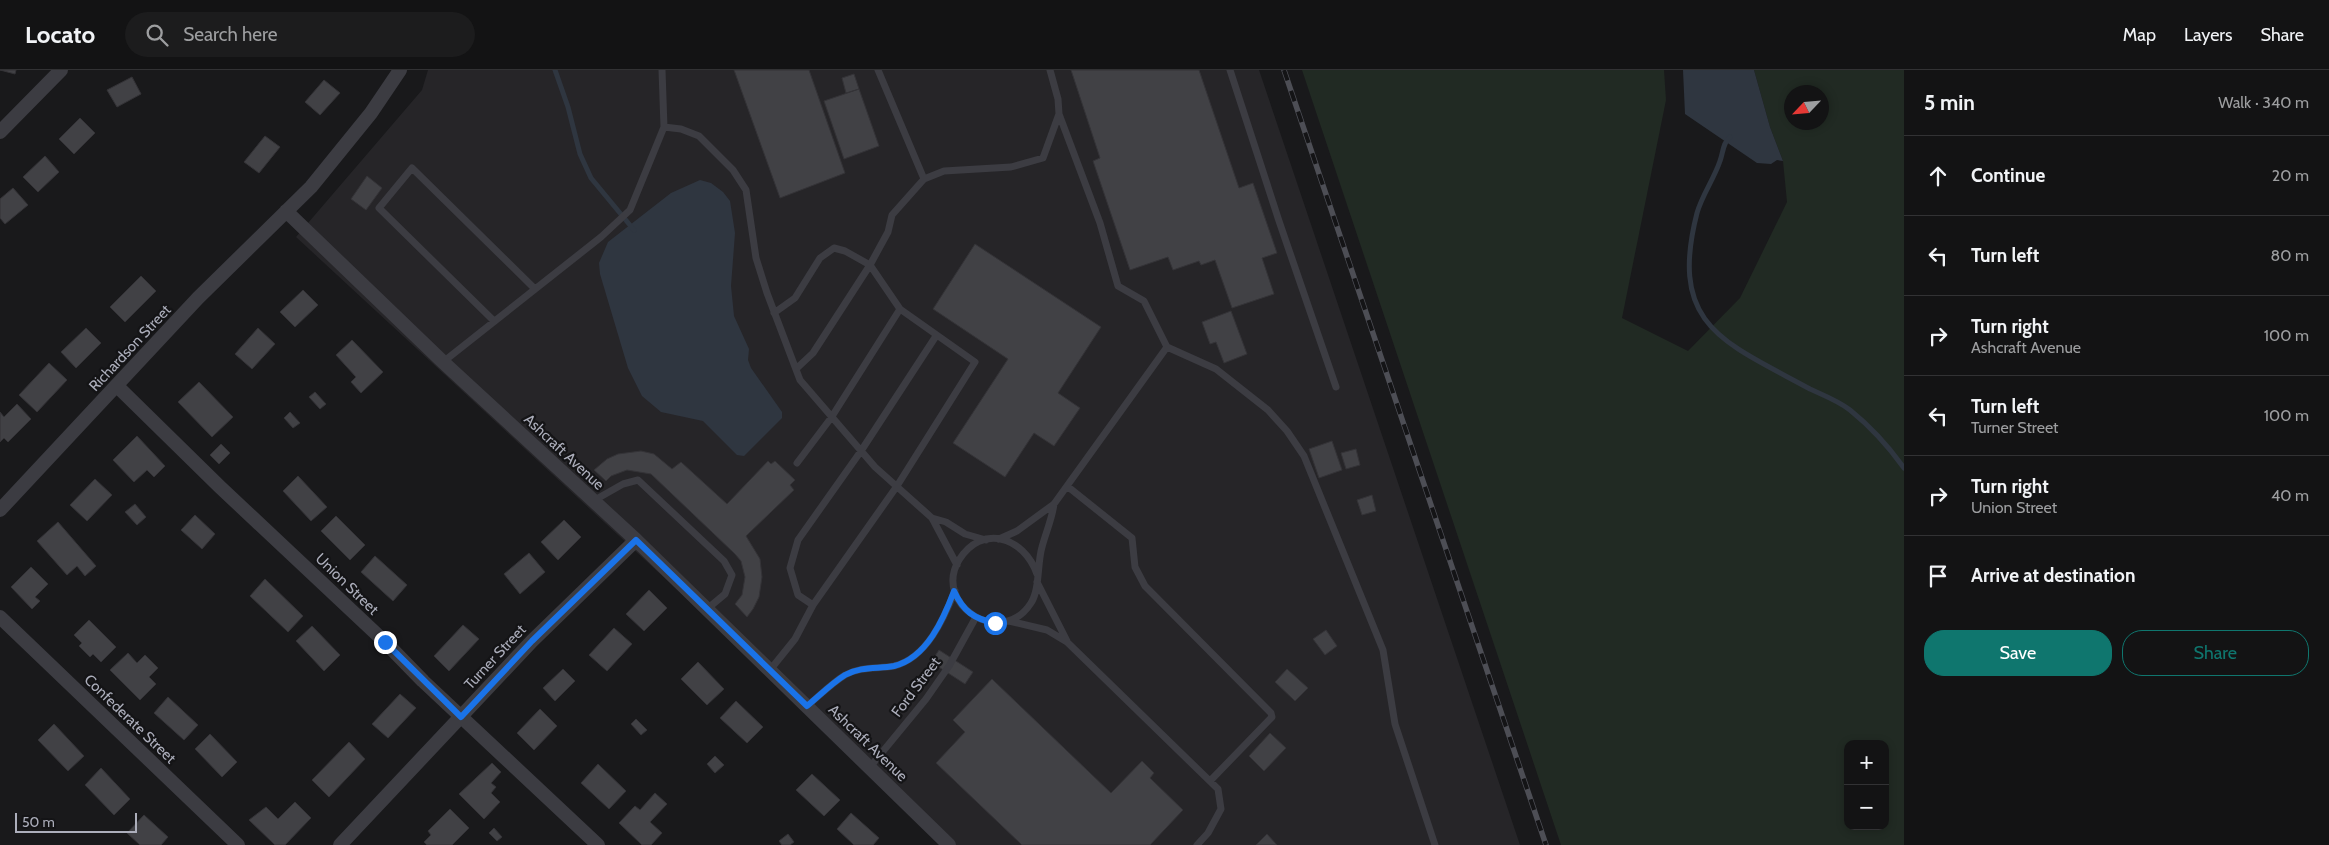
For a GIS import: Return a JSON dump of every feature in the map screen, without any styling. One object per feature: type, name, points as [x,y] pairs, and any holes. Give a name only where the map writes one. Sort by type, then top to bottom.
[{"type":"street","points":[[0,132],[61,70]]},
{"type":"street","points":[[286,212],[311,187],[371,113],[400,70]]},
{"type":"street","name":"Ashcraft Avenue","points":[[286,212],[443,362],[636,540],[949,845]]},
{"type":"street","name":"Richardson Street","points":[[0,510],[198,298],[286,212]]},
{"type":"street","name":"Union Street","points":[[117,386],[461,717],[598,845]]},
{"type":"street","name":"Turner Street","points":[[340,845],[532,641],[636,540]]},
{"type":"street","name":"Confederate Street","points":[[0,617],[238,845]]},
{"type":"lane","points":[[443,362],[601,237],[630,210],[664,127],[662,70]]},
{"type":"lane","points":[[878,70],[924,179]]},
{"type":"lane","points":[[1050,70],[1058,99],[1059,114],[1100,224],[1118,286],[1144,301],[1167,347],[1216,370],[1268,410],[1287,431],[1304,456],[1382,650],[1395,724],[1435,845]]},
{"type":"lane","points":[[1230,70],[1278,221],[1336,387]]},
{"type":"lane","points":[[796,369],[812,353],[870,265],[888,232],[892,215],[924,179],[944,171],[1011,167],[1043,158],[1059,114]]},
{"type":"lane","points":[[664,127],[680,129],[699,136],[733,170],[746,190],[756,258],[774,313],[800,380],[861,451],[932,518],[957,565]]},
{"type":"lane","points":[[494,321],[379,208],[412,168],[535,289]]},
{"type":"lane","points":[[770,670],[795,639],[813,605],[896,486],[974,362],[900,309],[870,265],[845,251],[834,248],[820,258],[795,298],[774,313]]},
{"type":"lane","points":[[797,463],[831,418],[900,309]]},
{"type":"lane","points":[[813,605],[798,595],[790,568],[798,540],[861,451],[936,336]]},
{"type":"lane","points":[[999,539],[1017,531],[1054,504],[1167,347]]},
{"type":"lane","points":[[592,501],[623,484],[638,480],[724,561],[732,575],[725,594],[707,609]]},
{"type":"lane","points":[[1067,486],[1132,538],[1135,567],[1145,586],[1270,710],[1272,717],[1210,781]]},
{"type":"lane","points":[[1009,621],[1022,613],[1032,602],[1042,547],[1052,523],[1054,504]]},
{"type":"lane","points":[[932,518],[946,522],[965,534],[986,540]]},
{"type":"lane","points":[[807,706],[846,674],[868,667],[895,666],[919,652],[943,620],[954,591],[957,565],[973,545],[986,540],[999,539],[1012,542],[1023,549],[1032,560],[1037,574]]},
{"type":"lane","points":[[1037,582],[1067,642]]},
{"type":"lane","points":[[954,591],[960,603],[976,617],[995,623],[1009,621],[1047,630],[1067,642],[1218,789],[1221,809],[1208,833],[1197,845]]},
{"type":"lane","name":"Ford Street","points":[[870,767],[926,699],[949,666],[976,617]]},
{"type":"shaded area","points":[[428,70],[1259,70],[1520,845],[953,845],[296,237],[422,90]]},
{"type":"shaded area","points":[[1302,70],[1664,70],[1666,100],[1622,318],[1688,351],[1740,298],[1787,202],[1783,161],[1770,127],[1754,70],[1904,70],[1904,845],[1561,845]]},
{"type":"shaded area","points":[[1683,70],[1754,70],[1770,127],[1783,161],[1777,160],[1771,164],[1757,163],[1685,114]]},
{"type":"shaded area","points":[[700,180],[711,183],[723,192],[730,201],[735,233],[731,286],[734,316],[749,349],[748,360],[751,368],[782,412],[782,418],[744,456],[737,455],[703,421],[661,412],[642,396],[628,368],[600,274],[599,263],[608,242],[671,193]]},
{"type":"building","points":[[0,70],[16,70],[15,74]]},
{"type":"building","points":[[734,70],[809,70],[845,173],[780,198]]},
{"type":"building","points":[[1071,70],[1199,70],[1239,188],[1253,183],[1277,253],[1262,258],[1274,294],[1232,308],[1215,260],[1201,265],[1199,261],[1173,270],[1168,257],[1130,270],[1093,161],[1100,158]]},
{"type":"building","points":[[854,74],[859,89],[846,93],[842,78]]},
{"type":"building","points":[[132,77],[141,94],[117,107],[107,90]]},
{"type":"building","points":[[324,80],[340,93],[320,115],[305,102]]},
{"type":"building","points":[[859,89],[879,146],[844,159],[824,101]]},
{"type":"building","points":[[80,118],[95,133],[74,154],[59,139]]},
{"type":"building","points":[[265,136],[280,147],[259,173],[244,162]]},
{"type":"building","points":[[45,156],[59,172],[38,192],[23,177]]},
{"type":"building","points":[[367,176],[382,188],[366,210],[351,199]]},
{"type":"building","points":[[13,188],[28,205],[5,224],[0,218],[0,199]]},
{"type":"building","points":[[975,244],[1101,327],[1058,393],[1080,408],[1054,446],[1034,433],[1005,477],[953,443],[1008,359],[933,309]]},
{"type":"building","points":[[141,276],[156,291],[125,322],[110,307]]},
{"type":"building","points":[[303,290],[318,305],[295,327],[280,312]]},
{"type":"building","points":[[1231,311],[1247,354],[1224,363],[1216,342],[1210,344],[1202,322]]},
{"type":"building","points":[[86,328],[101,343],[76,368],[61,352]]},
{"type":"building","points":[[258,328],[275,344],[252,369],[235,354]]},
{"type":"building","points":[[352,340],[383,372],[361,393],[351,382],[356,377],[336,355]]},
{"type":"building","points":[[49,363],[67,380],[37,412],[19,395]]},
{"type":"building","points":[[199,382],[233,417],[212,437],[178,402]]},
{"type":"building","points":[[315,392],[326,404],[320,409],[309,397]]},
{"type":"building","points":[[17,404],[31,419],[8,442],[4,438],[0,442],[0,412],[4,417]]},
{"type":"building","points":[[290,412],[300,423],[293,428],[284,418]]},
{"type":"building","points":[[137,436],[165,466],[154,477],[147,470],[134,482],[113,460]]},
{"type":"building","points":[[1332,441],[1342,470],[1319,478],[1309,449]]},
{"type":"building","points":[[221,444],[230,453],[219,464],[210,455]]},
{"type":"building","points":[[1356,449],[1360,465],[1346,469],[1341,453]]},
{"type":"building","points":[[641,451],[654,454],[672,469],[681,462],[727,504],[768,461],[771,464],[775,461],[795,480],[790,485],[794,490],[746,536],[760,559],[762,577],[759,597],[747,617],[735,604],[742,595],[745,577],[741,561],[735,554],[651,474],[627,470],[611,476],[606,481],[594,470],[607,459],[618,454]]},
{"type":"building","points":[[298,476],[327,507],[311,521],[283,491]]},
{"type":"building","points":[[95,479],[112,495],[87,521],[70,505]]},
{"type":"building","points":[[1372,495],[1376,511],[1362,515],[1357,500]]},
{"type":"building","points":[[135,504],[146,517],[137,525],[125,512]]},
{"type":"building","points":[[195,515],[215,534],[202,549],[181,530]]},
{"type":"building","points":[[336,516],[365,545],[350,560],[321,531]]},
{"type":"building","points":[[564,520],[581,537],[558,560],[541,542]]},
{"type":"building","points":[[58,522],[96,566],[85,576],[77,566],[67,575],[37,541]]},
{"type":"building","points":[[529,553],[545,572],[520,594],[504,574]]},
{"type":"building","points":[[375,556],[407,585],[393,601],[361,572]]},
{"type":"building","points":[[31,567],[48,584],[35,597],[40,601],[32,609],[11,587]]},
{"type":"building","points":[[265,579],[303,616],[288,632],[250,596]]},
{"type":"building","points":[[649,590],[667,608],[644,631],[626,614]]},
{"type":"building","points":[[89,620],[116,647],[101,662],[93,654],[90,657],[79,646],[82,643],[74,635]]},
{"type":"building","points":[[463,625],[479,639],[449,671],[434,656]]},
{"type":"building","points":[[312,626],[340,655],[324,671],[296,641]]},
{"type":"building","points":[[614,628],[632,644],[607,671],[589,655]]},
{"type":"building","points":[[1326,630],[1337,646],[1325,655],[1313,639]]},
{"type":"building","points":[[939,650],[973,672],[965,684],[931,662]]},
{"type":"building","points":[[128,653],[137,663],[145,655],[158,668],[149,677],[156,684],[140,700],[110,670]]},
{"type":"building","points":[[698,662],[724,689],[707,705],[681,679]]},
{"type":"building","points":[[563,669],[575,681],[555,701],[543,688]]},
{"type":"building","points":[[1287,669],[1308,688],[1295,701],[1275,682]]},
{"type":"building","points":[[992,679],[1111,793],[1142,761],[1154,773],[1150,778],[1183,810],[1150,845],[1022,845],[936,763],[965,732],[953,720]]},
{"type":"building","points":[[400,694],[416,708],[388,738],[372,724]]},
{"type":"building","points":[[168,697],[198,725],[184,740],[154,713]]},
{"type":"building","points":[[736,701],[763,727],[747,743],[720,718]]},
{"type":"building","points":[[540,709],[557,726],[534,750],[517,733]]},
{"type":"building","points":[[636,719],[647,730],[641,735],[631,724]]},
{"type":"building","points":[[54,724],[84,756],[68,771],[38,740]]},
{"type":"building","points":[[1270,733],[1286,748],[1264,771],[1249,756]]},
{"type":"building","points":[[210,734],[237,762],[222,777],[195,749]]},
{"type":"building","points":[[349,742],[365,759],[329,797],[312,780]]},
{"type":"building","points":[[715,756],[724,765],[715,773],[707,764]]},
{"type":"building","points":[[492,763],[501,772],[491,783],[496,787],[491,793],[500,802],[484,819],[459,794]]},
{"type":"building","points":[[598,764],[626,791],[609,809],[581,783]]},
{"type":"building","points":[[101,768],[130,799],[114,815],[85,785]]},
{"type":"building","points":[[812,774],[840,800],[824,816],[796,790]]},
{"type":"building","points":[[655,793],[667,804],[650,822],[662,833],[651,845],[642,845],[619,823],[635,806],[640,810]]},
{"type":"building","points":[[295,802],[311,818],[285,845],[275,845],[249,820],[266,807],[278,819]]},
{"type":"building","points":[[450,809],[469,828],[452,845],[427,845],[424,842],[431,835],[428,831]]},
{"type":"building","points":[[851,813],[879,838],[873,845],[854,845],[837,829]]},
{"type":"building","points":[[144,815],[168,837],[161,845],[140,845],[127,833]]},
{"type":"building","points":[[494,828],[502,837],[497,841],[489,833]]},
{"type":"building","points":[[788,834],[794,842],[790,845],[782,845],[779,841]]},
{"type":"building","points":[[1267,834],[1277,845],[1256,845]]},
{"type":"waterway","points":[[555,70],[568,107],[580,154],[591,178],[634,230]]},
{"type":"waterway","points":[[1730,137],[1697,213],[1690,251],[1690,282],[1697,306],[1710,326],[1752,358],[1850,410],[1879,438],[1904,468]]},
{"type":"railway","points":[[1284,70],[1546,845]]},
{"type":"route","points":[[385,642],[461,717],[532,641],[636,540],[807,706],[846,674],[868,667],[895,666],[919,652],[943,620],[954,591],[968,613],[981,620],[995,623]]}]
